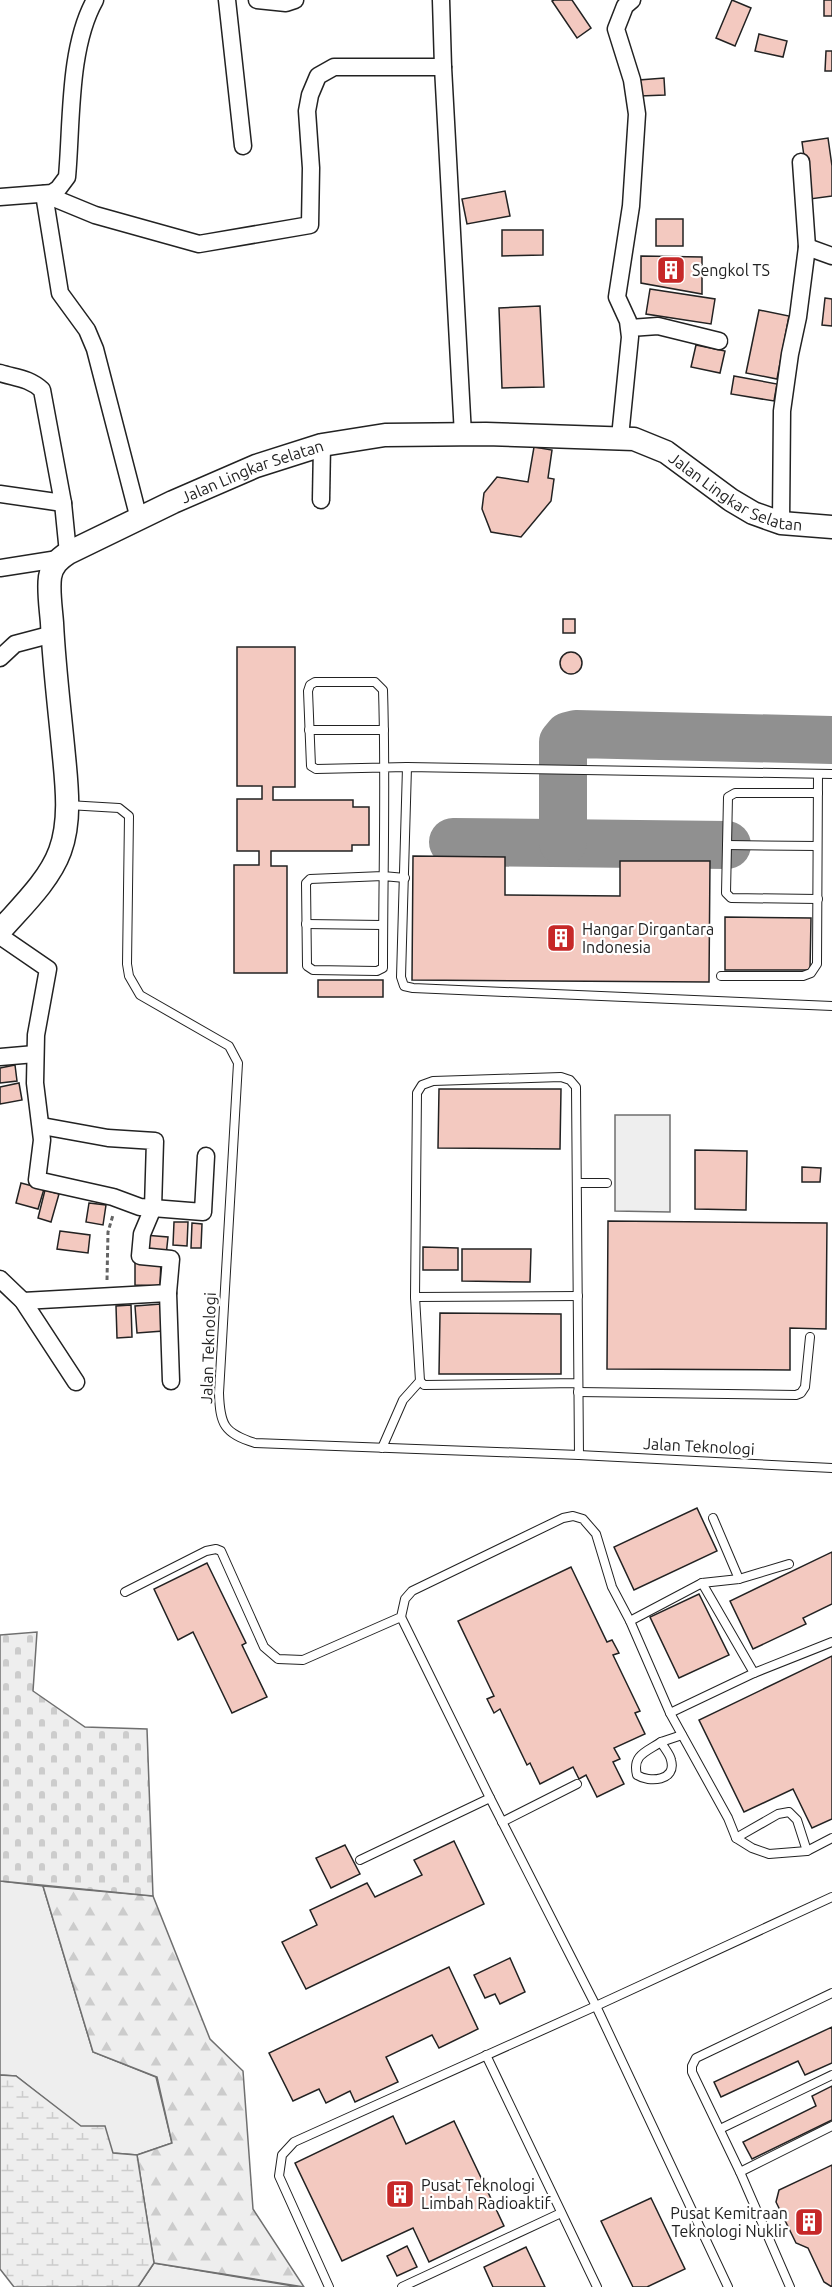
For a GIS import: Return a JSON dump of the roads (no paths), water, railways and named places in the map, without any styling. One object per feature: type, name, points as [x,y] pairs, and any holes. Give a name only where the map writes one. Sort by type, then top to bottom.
[{"type":"main road","name":"Jalan Lingkar Selatan","points":[[63,556],[173,502],[256,466],[322,445],[386,435],[620,437],[646,442],[666,452],[731,500],[753,513],[781,523],[832,527]]},
{"type":"main road","points":[[0,931],[32,895],[61,849],[66,805],[50,579],[63,556]]},
{"type":"street","points":[[0,197],[44,194],[58,189],[67,177],[75,63],[88,12],[95,0]]},
{"type":"street","points":[[227,0],[243,146]]},
{"type":"street","points":[[257,0],[286,3],[295,0]]},
{"type":"street","points":[[441,0],[463,435]]},
{"type":"street","points":[[620,437],[630,328],[617,297],[631,207],[638,114],[632,80],[616,29],[625,6],[632,0]]},
{"type":"street","points":[[44,194],[95,215],[200,244],[310,225],[311,168],[307,111],[310,94],[318,76],[334,68],[443,68]]},
{"type":"street","points":[[781,523],[782,411],[807,248],[801,162]]},
{"type":"street","points":[[44,194],[60,293],[87,330],[95,349],[139,519]]},
{"type":"street","points":[[807,248],[832,256]]},
{"type":"street","points":[[630,328],[658,326],[719,341]]},
{"type":"street","points":[[0,373],[34,382],[42,390],[63,503],[63,556],[0,568]]},
{"type":"street","points":[[321,500],[322,445]]},
{"type":"street","points":[[0,494],[63,503]]},
{"type":"street","points":[[0,658],[15,644],[53,634]]},
{"type":"street","points":[[0,936],[48,969],[36,1035],[35,1054],[35,1083],[42,1126],[37,1180],[117,1199],[130,1205],[203,1212],[206,1156]]},
{"type":"street","points":[[0,1057],[35,1054]]},
{"type":"street","points":[[42,1126],[108,1138],[155,1141],[153,1208],[142,1234],[140,1256],[171,1259],[168,1293],[171,1381]]},
{"type":"street","points":[[0,1279],[23,1301],[76,1382]]},
{"type":"street","points":[[23,1301],[168,1293]]},
{"type":"lane","points":[[405,878],[382,876],[310,879],[306,883],[307,966],[313,970],[377,971],[382,968],[382,876],[384,767],[384,730],[381,686],[375,682],[315,682],[310,685],[308,691],[311,766],[316,769],[384,767],[407,767],[832,774]]},
{"type":"lane","points":[[309,730],[384,730]]},
{"type":"lane","points":[[407,767],[401,977],[404,986],[832,1006]]},
{"type":"lane","points":[[721,976],[803,976],[811,973],[817,964],[818,774]]},
{"type":"lane","points":[[818,793],[735,793],[728,797],[726,893],[731,898],[818,899]]},
{"type":"lane","name":"Jalan Teknologi","points":[[66,805],[119,808],[129,816],[127,964],[129,976],[140,995],[229,1046],[238,1062],[220,1381],[220,1416],[233,1436],[255,1443],[579,1455],[832,1468]]},
{"type":"lane","points":[[727,845],[817,846]]},
{"type":"lane","points":[[306,924],[382,925]]},
{"type":"lane","points":[[579,1383],[424,1385],[420,1381],[415,1297],[417,1093],[422,1085],[433,1081],[561,1077],[570,1080],[576,1087],[579,1383],[579,1455]]},
{"type":"lane","points":[[577,1183],[607,1183]]},
{"type":"lane","points":[[415,1297],[578,1296]]},
{"type":"lane","points":[[579,1392],[796,1395],[801,1393],[805,1387],[810,1337]]},
{"type":"lane","points":[[382,1448],[403,1400],[420,1381]]},
{"type":"lane","points":[[728,2287],[596,2006],[401,1617],[405,1599],[412,1591],[563,1518],[573,1516],[583,1519],[596,1534],[612,1587],[630,1621],[670,1713],[728,1818],[736,1838],[752,1848],[770,1854],[807,1851],[832,1838]]},
{"type":"lane","points":[[713,1518],[739,1579]]},
{"type":"lane","points":[[125,1592],[206,1551],[216,1549],[221,1551],[264,1647],[278,1659],[289,1661],[303,1660],[401,1617]]},
{"type":"lane","points":[[630,1621],[702,1583],[739,1579],[789,1564]]},
{"type":"lane","points":[[702,1583],[754,1673]]},
{"type":"lane","points":[[670,1713],[754,1673],[832,1642]]},
{"type":"lane","points":[[661,1742],[671,1759],[672,1771],[667,1777],[655,1780],[643,1779],[637,1775],[634,1766],[638,1757],[661,1742],[682,1735]]},
{"type":"lane","points":[[502,1822],[577,1784]]},
{"type":"lane","points":[[360,1860],[490,1798]]},
{"type":"lane","points":[[736,1838],[778,1814],[789,1812],[797,1820],[807,1851]]},
{"type":"lane","points":[[329,2287],[279,2176],[282,2155],[294,2142],[832,1897]]},
{"type":"lane","points":[[790,2287],[740,2172],[692,2072],[692,2066],[696,2058],[832,1993]]},
{"type":"lane","points":[[486,2055],[597,2287]]},
{"type":"lane","points":[[720,2129],[832,2075]]},
{"type":"lane","points":[[740,2172],[832,2126]]},
{"type":"lane","points":[[402,2287],[561,2213]]},
{"type":"place","name":"Sengkol TS","points":[[671,270]]},
{"type":"place","name":"Hangar Dirgantara Indonesia","points":[[561,938]]},
{"type":"place","name":"Pusat Teknologi Limbah Radioaktif","points":[[400,2194]]},
{"type":"place","name":"Pusat Kemitraan Teknologi Nuklir","points":[[809,2222]]}]
